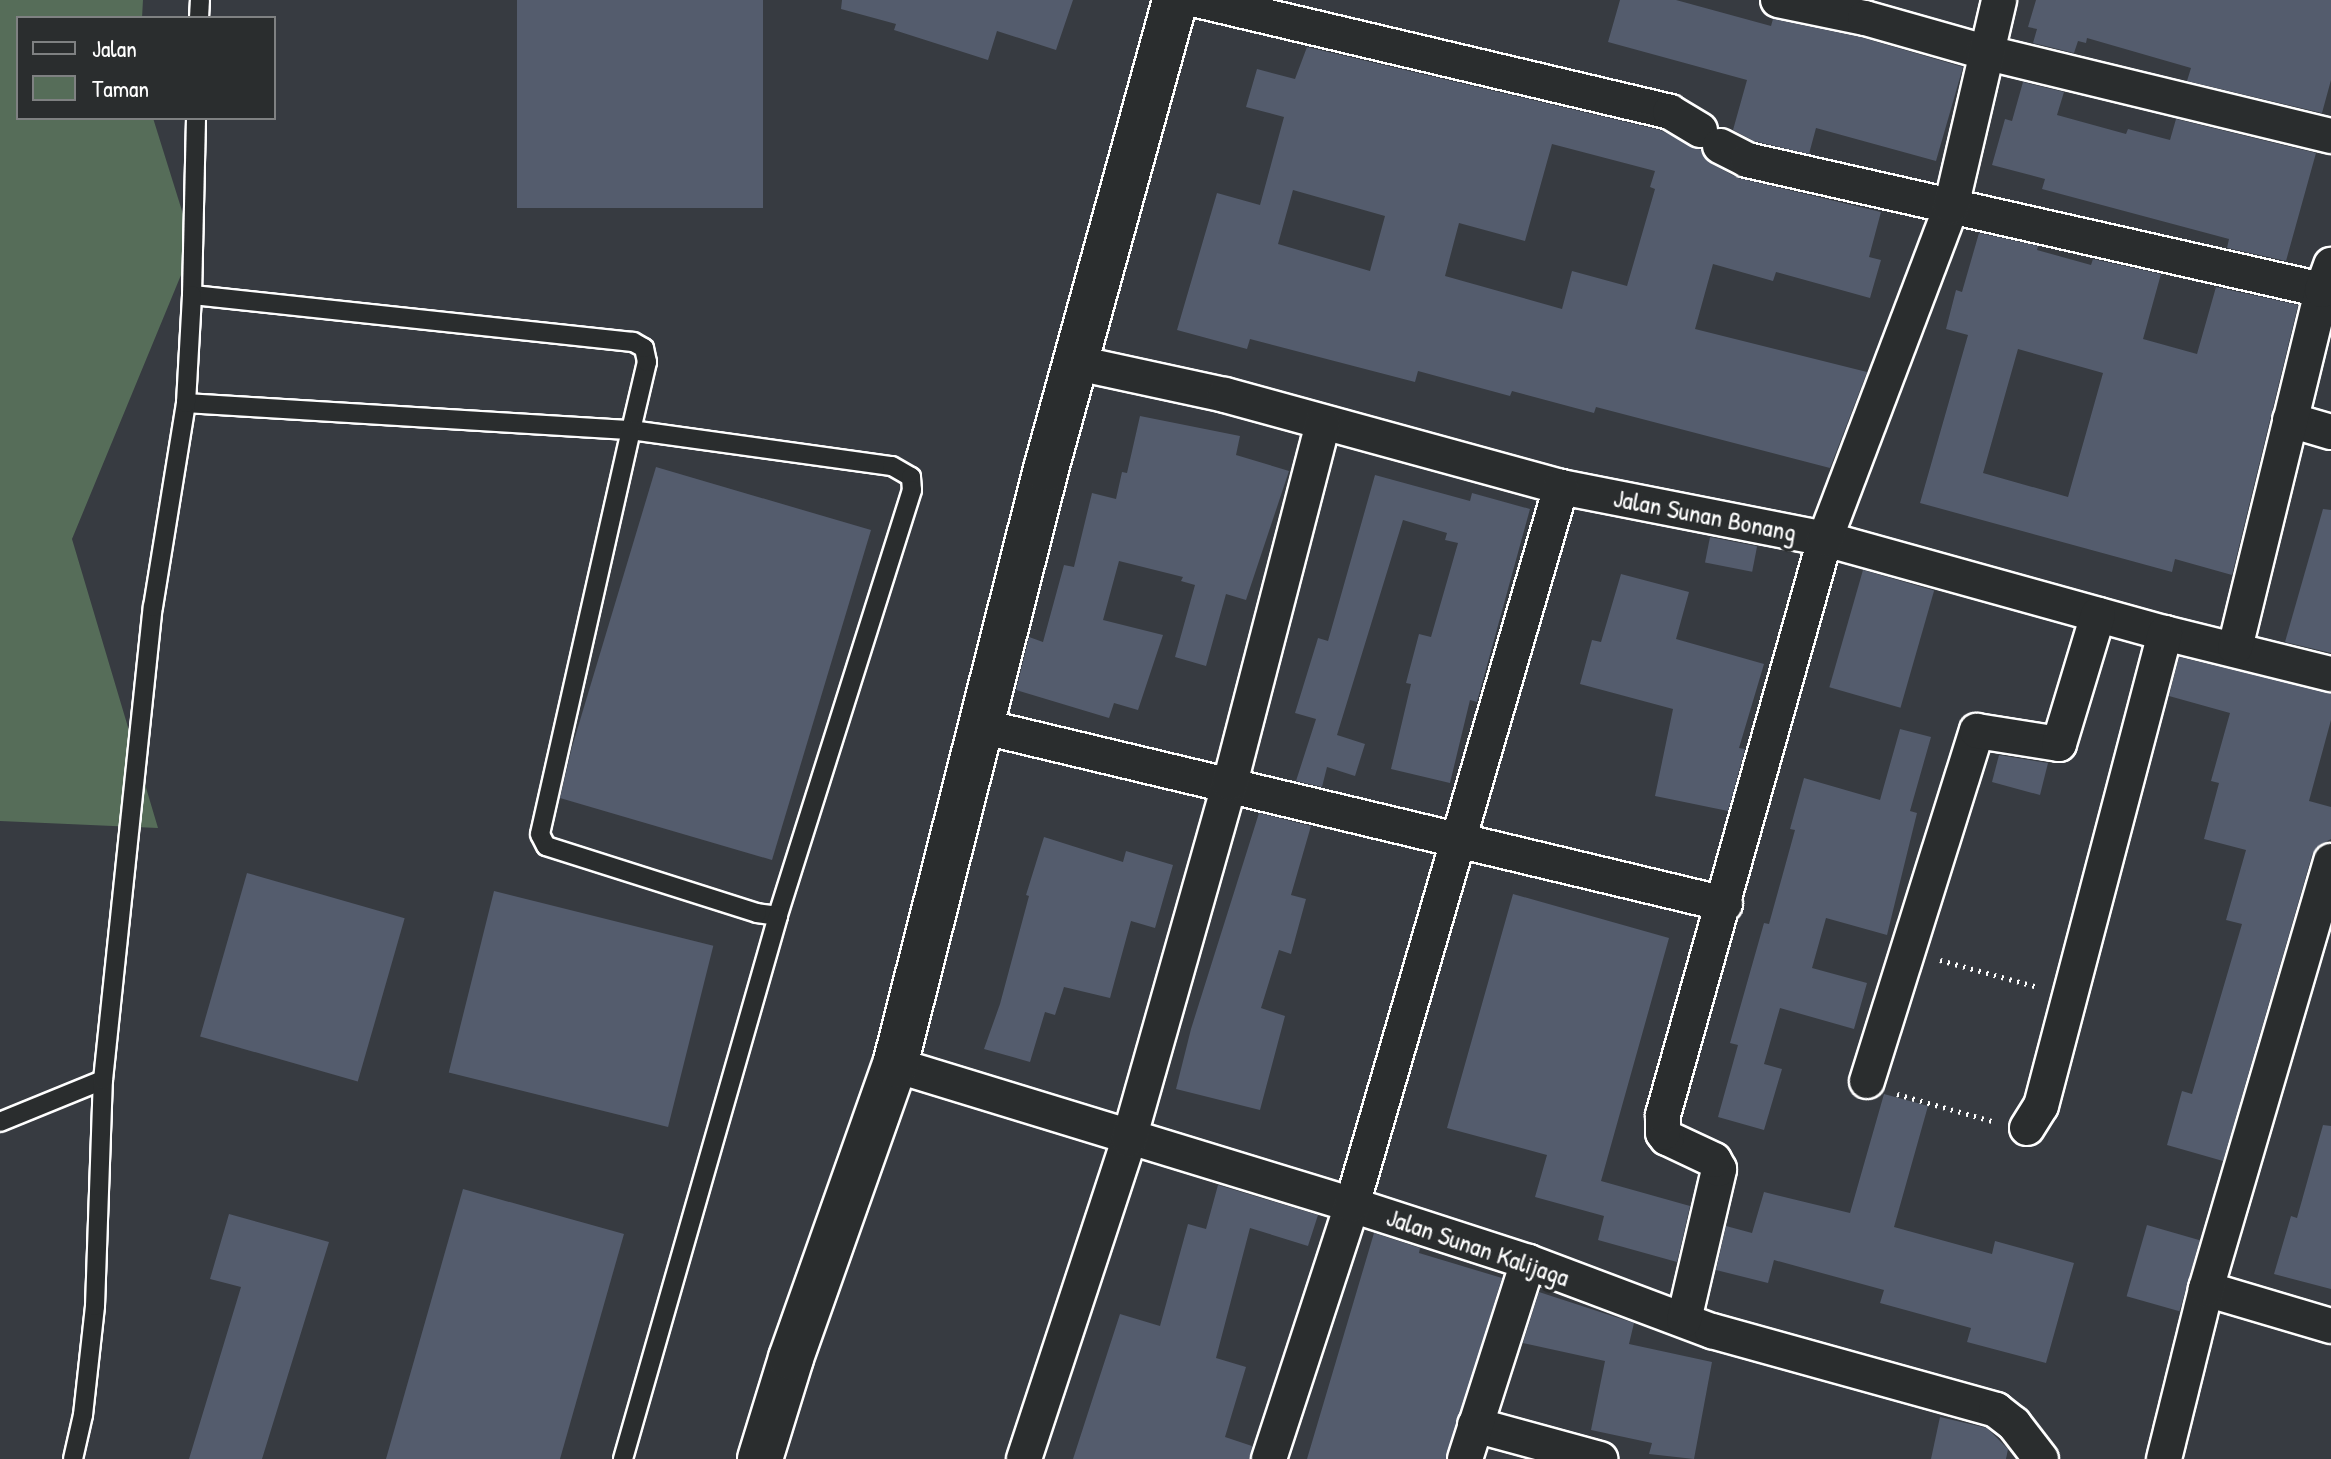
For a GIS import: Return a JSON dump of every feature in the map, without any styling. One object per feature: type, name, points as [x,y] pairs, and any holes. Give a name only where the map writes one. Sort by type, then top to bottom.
[{"type":"main road","points":[[760,1459],[791,1358],[895,1065],[1046,469],[1175,0]]},
{"type":"street","points":[[1197,0],[1670,112],[1747,160],[1951,207],[2326,277],[2235,648]]},
{"type":"street","points":[[1778,0],[1918,31],[1984,52],[2331,136]]},
{"type":"street","points":[[1684,1320],[1719,1169],[1714,1160],[1667,1138],[1662,1124],[1825,539],[1951,207],[1984,52],[1999,0]]},
{"type":"street","name":"Jalan Sunan Bonang","points":[[1077,363],[1225,395],[1561,487],[1825,539],[2165,633],[2331,674]]},
{"type":"street","points":[[2290,420],[2331,432]]},
{"type":"street","points":[[1024,1459],[1129,1139],[1230,783],[1323,424]]},
{"type":"street","points":[[1269,1459],[1352,1205],[1456,838],[1561,487]]},
{"type":"street","points":[[1867,1081],[1977,731],[2059,744],[2098,615]]},
{"type":"street","points":[[2027,1128],[2041,1106],[2165,633]]},
{"type":"street","points":[[980,726],[1230,783],[1725,904]]},
{"type":"street","points":[[2164,1459],[2206,1289],[2331,861]]},
{"type":"street","name":"Jalan Sunan Kalijaga","points":[[895,1065],[1352,1205],[1528,1262],[1684,1320],[1779,1351],[1996,1410],[2014,1424],[2041,1459]]},
{"type":"street","points":[[1465,1459],[1528,1262]]},
{"type":"street","points":[[2206,1289],[2331,1326]]},
{"type":"street","points":[[1475,1425],[1600,1459]]},
{"type":"lane","points":[[73,1459],[83,1415],[95,1306],[103,1080],[153,607],[186,403],[196,120]]},
{"type":"lane","points":[[192,295],[633,342],[644,348],[647,362],[540,834],[546,846],[757,913],[778,916]]},
{"type":"lane","points":[[186,403],[631,430],[892,466],[911,477],[908,504],[778,916],[623,1459]]},
{"type":"lane","points":[[0,1122],[103,1080]]},
{"type":"path","points":[[1909,952],[2070,995]]},
{"type":"path","points":[[1867,1081],[1870,1087],[2027,1128]]},
{"type":"green space","points":[[0,0],[143,0],[142,16],[16,16],[16,120],[154,120],[193,246],[72,539],[158,828],[0,821]]},
{"type":"building","points":[[517,0],[763,0],[763,208],[517,208]]},
{"type":"building","points":[[842,0],[1073,0],[1056,50],[997,31],[988,60],[894,30],[896,24],[841,9]]},
{"type":"building","points":[[1620,0],[1676,0],[1771,26],[1773,19],[1860,37],[1963,67],[1936,161],[1816,128],[1809,154],[1754,141],[1733,130],[1747,80],[1608,42]]},
{"type":"building","points":[[2036,0],[2331,0],[2331,80],[2322,113],[2187,81],[2191,68],[2087,38],[2086,43],[2078,41],[2074,53],[2033,43],[2037,29],[2028,27]]},
{"type":"building","points":[[1307,47],[1660,130],[1701,150],[1710,163],[1738,178],[1881,212],[1869,257],[1881,260],[1870,298],[1776,272],[1773,281],[1713,264],[1695,329],[1867,372],[1830,468],[1596,407],[1594,413],[1512,391],[1510,396],[1418,371],[1415,382],[1250,339],[1247,349],[1177,330],[1217,193],[1260,205],[1284,117],[1246,107],[1257,69],[1295,79]],"holes":[[[1552,144],[1655,171],[1650,187],[1655,189],[1627,286],[1572,271],[1562,309],[1445,276],[1459,223],[1525,241]],[[1293,190],[1385,216],[1370,271],[1278,244]]]},
{"type":"building","points":[[2023,82],[2064,92],[2057,115],[2126,134],[2128,129],[2170,140],[2176,119],[2316,153],[2286,261],[2227,248],[2229,239],[2042,189],[2045,179],[1992,165],[2005,119],[2012,121]]},
{"type":"building","points":[[1979,233],[2038,246],[2037,250],[2091,265],[2093,259],[2161,274],[2143,339],[2197,354],[2216,287],[2298,305],[2232,575],[2175,559],[2172,572],[1920,503],[1968,335],[1946,329],[1956,290],[1962,292]],"holes":[[[2018,349],[2103,373],[2068,497],[1983,473]]]},
{"type":"building","points":[[1140,416],[1240,436],[1236,455],[1289,471],[1246,600],[1226,594],[1206,666],[1175,657],[1195,585],[1181,581],[1183,577],[1119,561],[1103,620],[1163,635],[1138,710],[1114,703],[1109,718],[1016,690],[1029,637],[1043,642],[1064,565],[1074,567],[1092,493],[1116,499],[1122,472],[1127,473]]},
{"type":"building","points":[[656,467],[871,530],[772,860],[560,798],[572,747]]},
{"type":"building","points":[[1375,475],[1470,501],[1472,493],[1530,509],[1477,702],[1470,700],[1450,783],[1391,769],[1411,684],[1406,683],[1419,634],[1431,637],[1458,543],[1445,540],[1447,533],[1403,520],[1337,735],[1365,744],[1355,776],[1327,767],[1322,787],[1296,781],[1316,719],[1295,713],[1318,638],[1328,641]]},
{"type":"building","points":[[2323,509],[2331,510],[2331,653],[2285,642]]},
{"type":"building","points":[[1710,537],[1757,546],[1752,572],[1705,563]]},
{"type":"building","points":[[1863,570],[1934,590],[1901,708],[1829,687]]},
{"type":"building","points":[[1621,574],[1689,592],[1676,639],[1764,664],[1739,748],[1745,749],[1728,811],[1655,796],[1673,709],[1580,684],[1592,640],[1601,642]]},
{"type":"building","points":[[2179,657],[2331,693],[2331,720],[2309,801],[2331,807],[2331,839],[2318,846],[2312,855],[2223,1161],[2167,1145],[2182,1091],[2192,1094],[2242,924],[2226,920],[2246,850],[2204,839],[2219,783],[2211,781],[2230,713],[2169,696]]},
{"type":"building","points":[[1900,729],[1931,737],[1910,811],[1917,813],[1887,935],[1826,918],[1812,968],[1867,983],[1854,1029],[1780,1008],[1764,1064],[1782,1069],[1764,1130],[1718,1117],[1738,1045],[1730,1043],[1764,923],[1769,924],[1795,830],[1790,829],[1804,778],[1880,800]]},
{"type":"building","points":[[1999,755],[2048,763],[2040,795],[1992,782]]},
{"type":"building","points":[[1259,813],[1311,826],[1291,895],[1306,899],[1291,954],[1279,950],[1261,1008],[1285,1016],[1260,1110],[1176,1089],[1191,1029]]},
{"type":"building","points":[[1044,837],[1123,862],[1126,851],[1173,865],[1155,928],[1131,921],[1110,998],[1064,987],[1055,1015],[1045,1012],[1030,1062],[984,1049],[1000,1004],[1029,896],[1026,895]]},
{"type":"building","points":[[247,873],[405,918],[358,1082],[200,1036]]},
{"type":"building","points":[[494,891],[713,946],[668,1127],[449,1072]]},
{"type":"building","points":[[1513,894],[1669,938],[1601,1181],[1690,1206],[1677,1262],[1598,1240],[1604,1216],[1535,1197],[1547,1155],[1447,1128]]},
{"type":"building","points":[[1884,1094],[1928,1106],[1894,1227],[1992,1254],[1995,1241],[2074,1263],[2046,1363],[1967,1342],[1971,1328],[1880,1303],[1884,1290],[1774,1260],[1768,1283],[1716,1270],[1726,1226],[1752,1233],[1764,1192],[1850,1213]]},
{"type":"building","points":[[2323,1125],[2331,1126],[2331,1289],[2274,1274],[2291,1216],[2297,1218]]},
{"type":"building","points":[[1218,1185],[1318,1215],[1308,1246],[1250,1228],[1216,1358],[1246,1367],[1225,1437],[1252,1446],[1250,1459],[1073,1459],[1120,1314],[1160,1326],[1188,1224],[1206,1229]]},
{"type":"building","points":[[463,1189],[624,1234],[560,1459],[386,1459]]},
{"type":"building","points":[[229,1214],[329,1242],[262,1459],[189,1459],[241,1287],[210,1279]]},
{"type":"building","points":[[2147,1225],[2200,1240],[2179,1311],[2127,1296]]},
{"type":"building","points":[[1374,1233],[1420,1248],[1419,1253],[1502,1278],[1446,1459],[1307,1459]]},
{"type":"building","points":[[1539,1292],[1634,1323],[1629,1344],[1712,1362],[1694,1459],[1649,1454],[1652,1443],[1591,1430],[1605,1361],[1523,1343]]},
{"type":"building","points":[[1940,1417],[1987,1428],[2008,1449],[2006,1459],[1931,1459]]}]
